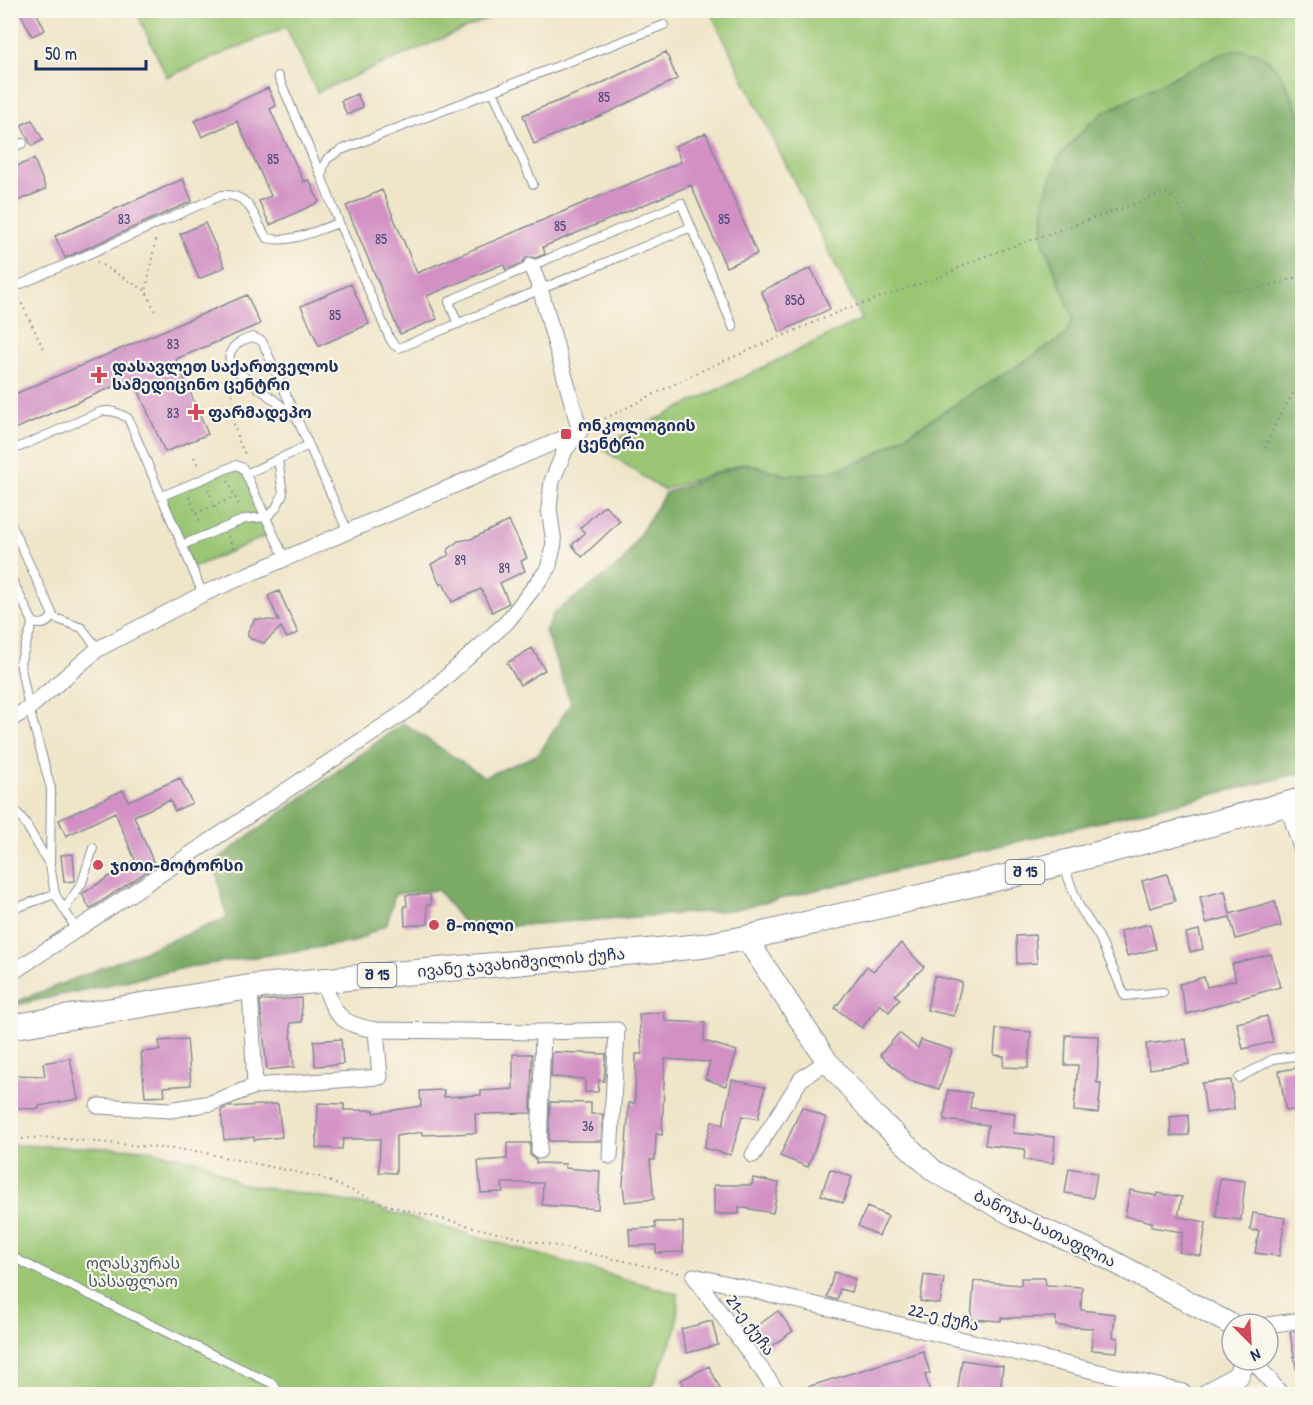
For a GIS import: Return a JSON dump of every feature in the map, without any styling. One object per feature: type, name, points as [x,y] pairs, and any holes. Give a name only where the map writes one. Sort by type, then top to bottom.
[{"type":"main road","name":"შ 15","points":[[746,938],[1063,863],[1295,802]]},
{"type":"main road","name":"ივანე ჯავახიშვილის ქუჩა","points":[[10,1027],[250,987],[702,946],[746,938]]},
{"type":"street","points":[[531,266],[540,288],[580,431]]},
{"type":"street","points":[[10,720],[29,708],[98,648],[203,594],[580,431]]},
{"type":"street","points":[[10,974],[415,705],[507,622],[548,569],[554,543],[549,509],[552,481],[565,450],[580,431]]},
{"type":"street","points":[[1295,802],[1302,851]]},
{"type":"street","name":"ბანოჯა-სათაფლია","points":[[746,938],[827,1061],[873,1114],[934,1171],[1018,1218],[1105,1257],[1220,1318]]},
{"type":"street","points":[[323,980],[331,1007],[342,1019],[358,1027],[376,1030],[543,1032],[617,1030],[610,1156]]},
{"type":"street","points":[[250,987],[255,1086]]},
{"type":"street","points":[[98,1106],[170,1110],[211,1103],[255,1086],[380,1077],[376,1030]]},
{"type":"street","points":[[539,1151],[543,1032]]},
{"type":"street","points":[[753,1155],[801,1079],[827,1061]]},
{"type":"street","name":"21-ე ქუჩა","points":[[694,1276],[779,1395]]},
{"type":"street","name":"22-ე ქუჩა","points":[[694,1276],[1183,1392],[1186,1395]]},
{"type":"street","points":[[1280,1323],[1302,1320]]},
{"type":"street","points":[[1208,1395],[1238,1376],[1240,1372]]},
{"type":"street","points":[[1263,1372],[1281,1395]]},
{"type":"lane","points":[[322,178],[327,159],[341,150],[664,25]]},
{"type":"lane","points":[[278,76],[339,223],[394,345],[399,348],[691,226]]},
{"type":"lane","points":[[493,91],[533,184]]},
{"type":"lane","points":[[10,148],[23,143]]},
{"type":"lane","points":[[12,288],[222,195],[232,194],[247,202],[267,238],[286,240],[339,223]]},
{"type":"lane","points":[[458,324],[449,302],[681,203],[734,327]]},
{"type":"lane","points":[[297,418],[237,371],[229,362],[230,353],[235,345],[253,337],[262,341],[297,418],[348,532]]},
{"type":"lane","points":[[10,451],[100,412],[119,413],[128,418],[203,594]]},
{"type":"lane","points":[[246,474],[309,445]]},
{"type":"lane","points":[[182,545],[245,519],[267,517],[276,508],[283,494],[278,459]]},
{"type":"lane","points":[[162,496],[236,465],[243,468],[285,559]]},
{"type":"lane","points":[[10,522],[52,617]]},
{"type":"lane","points":[[10,576],[33,622],[37,625],[44,624],[52,617]]},
{"type":"lane","points":[[52,617],[82,628],[98,648]]},
{"type":"lane","points":[[33,622],[20,663],[29,708],[51,789],[50,865],[55,894],[76,929]]},
{"type":"lane","points":[[10,806],[23,819],[50,865]]},
{"type":"lane","points":[[64,910],[82,883],[93,848]]},
{"type":"lane","points":[[1063,863],[1078,906],[1099,937],[1125,996],[1163,992]]},
{"type":"lane","points":[[10,910],[55,894]]},
{"type":"lane","points":[[1239,1078],[1274,1059],[1302,1055]]},
{"type":"lane","points":[[10,1256],[273,1384],[280,1395]]},
{"type":"path","points":[[580,431],[705,369],[841,310],[942,276],[980,258],[1165,194],[1176,200],[1212,278],[1227,291],[1256,289],[1302,276]]},
{"type":"path","points":[[155,311],[146,291],[158,224]]},
{"type":"path","points":[[86,256],[146,291]]},
{"type":"path","points":[[12,288],[45,352]]},
{"type":"path","points":[[237,371],[231,404],[236,435],[242,450],[256,469]]},
{"type":"path","points":[[1265,448],[1278,418],[1302,378]]},
{"type":"path","points":[[223,470],[245,519]]},
{"type":"path","points":[[204,479],[234,550]]},
{"type":"path","points":[[184,487],[206,535]]},
{"type":"path","points":[[196,513],[235,497]]},
{"type":"path","points":[[10,1140],[43,1137],[195,1151],[319,1178],[398,1208],[497,1233],[694,1276]]},
{"type":"green space","points":[[136,11],[506,11],[317,92],[286,27],[167,77]]},
{"type":"green space","points":[[710,11],[1302,11],[1302,119],[1285,82],[1238,49],[1219,54],[1103,113],[1043,241],[1073,317],[1066,336],[868,459],[829,472],[786,475],[745,463],[663,490],[600,447],[862,319]]},
{"type":"green space","points":[[1238,49],[1257,53],[1273,64],[1285,82],[1302,119],[1302,773],[733,910],[468,929],[438,890],[395,894],[387,924],[354,942],[189,967],[11,1006],[11,1004],[227,918],[214,862],[403,723],[484,777],[539,754],[571,703],[545,631],[554,613],[622,563],[665,493],[745,463],[786,475],[829,472],[868,459],[1065,336],[1073,317],[1043,241],[1044,198],[1059,157],[1087,126],[1103,113],[1219,54]]},
{"type":"green space","points":[[236,465],[243,468],[273,533],[192,568],[162,496]]},
{"type":"green space","name":"ოღასკურას სასაფლაო","points":[[11,1145],[143,1149],[204,1162],[238,1183],[366,1205],[678,1294],[677,1327],[649,1394],[11,1394]]},
{"type":"building","points":[[19,10],[35,10],[45,30],[32,36]]},
{"type":"building","points":[[666,52],[677,79],[607,113],[534,144],[523,115],[596,86]]},
{"type":"building","points":[[268,88],[276,106],[270,109],[304,182],[309,180],[319,202],[270,225],[259,201],[271,196],[237,121],[202,137],[195,121]]},
{"type":"building","points":[[357,94],[363,107],[347,115],[341,101]]},
{"type":"building","points":[[32,120],[43,140],[32,146],[21,125]]},
{"type":"building","points":[[706,133],[757,254],[726,267],[691,185],[543,247],[545,254],[536,258],[527,257],[522,263],[506,270],[503,264],[427,296],[437,319],[400,334],[346,206],[382,190],[417,273],[681,162],[675,146]]},
{"type":"building","points":[[34,159],[46,189],[10,204],[10,169]]},
{"type":"building","points":[[183,179],[192,201],[65,258],[55,236]]},
{"type":"building","points":[[205,223],[225,267],[199,279],[180,234]]},
{"type":"building","points":[[811,268],[830,309],[780,332],[761,291]]},
{"type":"building","points":[[351,284],[369,324],[319,346],[301,306]]},
{"type":"building","name":"დასავლეთ საქართველოს სამედიცინო ცენტრი","points":[[247,295],[260,324],[176,359],[208,434],[165,452],[133,378],[10,431],[10,396]]},
{"type":"building","points":[[605,505],[620,521],[582,557],[572,545],[585,533],[580,528]]},
{"type":"building","points":[[509,521],[527,558],[521,561],[525,571],[500,583],[509,603],[492,612],[481,589],[452,602],[443,583],[440,585],[431,564],[449,555],[447,551],[458,541],[471,539]]},
{"type":"building","points":[[279,591],[298,633],[287,638],[281,627],[264,643],[251,639],[248,631],[255,619],[279,621],[268,596]]},
{"type":"building","points":[[532,648],[545,670],[520,685],[507,663]]},
{"type":"building","points":[[180,778],[192,803],[175,811],[170,800],[134,816],[155,866],[90,909],[82,894],[135,860],[115,812],[66,836],[59,820],[123,790],[128,801]]},
{"type":"building","points":[[73,854],[75,881],[64,882],[61,855]]},
{"type":"building","points":[[1167,874],[1175,901],[1150,908],[1142,881]]},
{"type":"building","points":[[1225,891],[1230,914],[1275,901],[1281,926],[1236,939],[1230,917],[1206,923],[1200,897]]},
{"type":"building","points":[[430,894],[431,905],[427,905],[428,924],[405,926],[406,895]]},
{"type":"building","points":[[1150,924],[1156,949],[1127,956],[1120,931]]},
{"type":"building","points":[[1199,930],[1203,949],[1190,952],[1186,933]]},
{"type":"building","points":[[1035,935],[1037,963],[1017,964],[1016,936]]},
{"type":"building","points":[[901,943],[924,967],[895,995],[900,999],[889,1012],[880,1004],[862,1028],[835,1008],[867,966],[873,971]]},
{"type":"building","points":[[1271,954],[1280,987],[1187,1014],[1179,984],[1204,977],[1207,987],[1236,980],[1232,964]]},
{"type":"building","points":[[934,976],[962,982],[954,1016],[927,1010]]},
{"type":"building","points":[[301,998],[302,1022],[290,1023],[294,1067],[267,1070],[260,1001]]},
{"type":"building","points":[[664,1012],[665,1021],[705,1023],[704,1041],[737,1051],[726,1086],[705,1079],[710,1062],[665,1059],[662,1135],[656,1134],[655,1160],[650,1160],[654,1199],[625,1202],[623,1185],[629,1103],[635,1103],[636,1054],[642,1054],[639,1014]]},
{"type":"building","points":[[1267,1016],[1273,1042],[1243,1049],[1237,1023]]},
{"type":"building","points":[[996,1029],[1031,1032],[1028,1068],[1003,1067],[1004,1056],[994,1055]]},
{"type":"building","points":[[899,1033],[918,1048],[921,1040],[952,1050],[939,1089],[909,1080],[880,1055]]},
{"type":"building","points":[[1066,1035],[1099,1036],[1097,1083],[1101,1083],[1098,1113],[1074,1111],[1078,1065],[1065,1065]]},
{"type":"building","points":[[187,1039],[191,1085],[164,1087],[165,1096],[145,1097],[141,1052],[160,1050],[159,1041]]},
{"type":"building","points":[[341,1039],[343,1064],[315,1066],[314,1041]]},
{"type":"building","points":[[1186,1039],[1189,1064],[1149,1069],[1146,1044]]},
{"type":"building","points":[[554,1052],[606,1054],[604,1081],[599,1080],[598,1092],[585,1092],[585,1079],[551,1077]]},
{"type":"building","points":[[513,1054],[532,1054],[531,1113],[475,1114],[476,1133],[422,1135],[422,1132],[396,1136],[396,1173],[379,1172],[380,1139],[343,1139],[342,1149],[316,1148],[318,1103],[344,1104],[344,1110],[374,1110],[374,1113],[421,1106],[420,1091],[444,1090],[444,1097],[481,1095],[481,1091],[513,1089]]},
{"type":"building","points":[[70,1058],[78,1099],[39,1106],[39,1109],[12,1108],[13,1075],[45,1076],[43,1063]]},
{"type":"building","points":[[1302,1067],[1302,1109],[1286,1111],[1279,1071]]},
{"type":"building","points":[[732,1080],[765,1087],[758,1119],[742,1116],[731,1155],[704,1148],[712,1121],[723,1125]]},
{"type":"building","points":[[1231,1080],[1234,1109],[1206,1113],[1202,1083]]},
{"type":"building","points":[[948,1090],[972,1093],[970,1108],[1015,1113],[1013,1133],[1055,1137],[1053,1163],[1024,1160],[1025,1149],[985,1145],[988,1125],[944,1120]]},
{"type":"building","points":[[550,1102],[591,1103],[591,1114],[603,1114],[601,1141],[549,1141]]},
{"type":"building","points":[[278,1104],[282,1137],[224,1140],[221,1110],[227,1107]]},
{"type":"building","points":[[802,1107],[826,1118],[808,1167],[780,1156]]},
{"type":"building","points":[[1188,1115],[1189,1135],[1171,1136],[1170,1117]]},
{"type":"building","points":[[507,1143],[530,1143],[530,1155],[536,1163],[565,1164],[565,1168],[600,1171],[598,1209],[542,1205],[543,1183],[502,1183],[503,1192],[481,1193],[478,1161],[507,1159]]},
{"type":"building","points":[[1069,1168],[1097,1173],[1093,1198],[1065,1193]]},
{"type":"building","points":[[830,1169],[852,1177],[843,1203],[821,1195]]},
{"type":"building","points":[[753,1178],[779,1183],[773,1213],[739,1207],[739,1214],[714,1214],[714,1185],[752,1185]]},
{"type":"building","points":[[1220,1178],[1245,1181],[1241,1220],[1216,1217]]},
{"type":"building","points":[[1130,1190],[1157,1196],[1158,1193],[1182,1197],[1178,1217],[1206,1222],[1201,1256],[1179,1252],[1183,1232],[1151,1227],[1152,1222],[1125,1216]]},
{"type":"building","points":[[867,1207],[888,1216],[879,1236],[858,1226]]},
{"type":"building","points":[[1253,1213],[1285,1218],[1279,1256],[1255,1253],[1259,1231],[1250,1230]]},
{"type":"building","points":[[655,1222],[683,1222],[683,1252],[656,1253],[656,1245],[630,1246],[629,1229],[656,1228]]},
{"type":"building","points":[[834,1272],[855,1279],[851,1292],[840,1289],[837,1300],[827,1297]]},
{"type":"building","points":[[924,1275],[944,1278],[940,1304],[920,1301]]},
{"type":"building","points":[[1021,1278],[1045,1278],[1046,1285],[1082,1287],[1081,1310],[1115,1314],[1113,1337],[1118,1338],[1117,1352],[1091,1350],[1093,1328],[1056,1326],[1056,1317],[1001,1318],[1001,1321],[971,1319],[974,1281],[1021,1285]]},
{"type":"building","points":[[778,1311],[793,1331],[769,1348],[760,1334],[750,1337],[747,1333]]},
{"type":"building","points":[[712,1321],[718,1345],[687,1353],[681,1329]]},
{"type":"building","points":[[1302,1330],[1302,1368],[1296,1368],[1290,1332]]},
{"type":"building","points":[[923,1351],[930,1373],[925,1375],[931,1395],[791,1395],[791,1392]]},
{"type":"building","points":[[962,1360],[1003,1366],[1000,1395],[957,1395]]},
{"type":"building","points":[[709,1366],[721,1391],[714,1395],[688,1395],[681,1380]]},
{"type":"place","name":"დასავლეთ საქართველოს სამედიცინო ცენტრი","points":[[99,375]]},
{"type":"place","name":"ფარმადეპო","points":[[196,412]]},
{"type":"place","name":"ონკოლოგიის ცენტრი","points":[[566,434]]},
{"type":"place","name":"ჯითი-მოტორსი","points":[[98,865]]},
{"type":"place","name":"მ-ოილი","points":[[434,925]]}]
